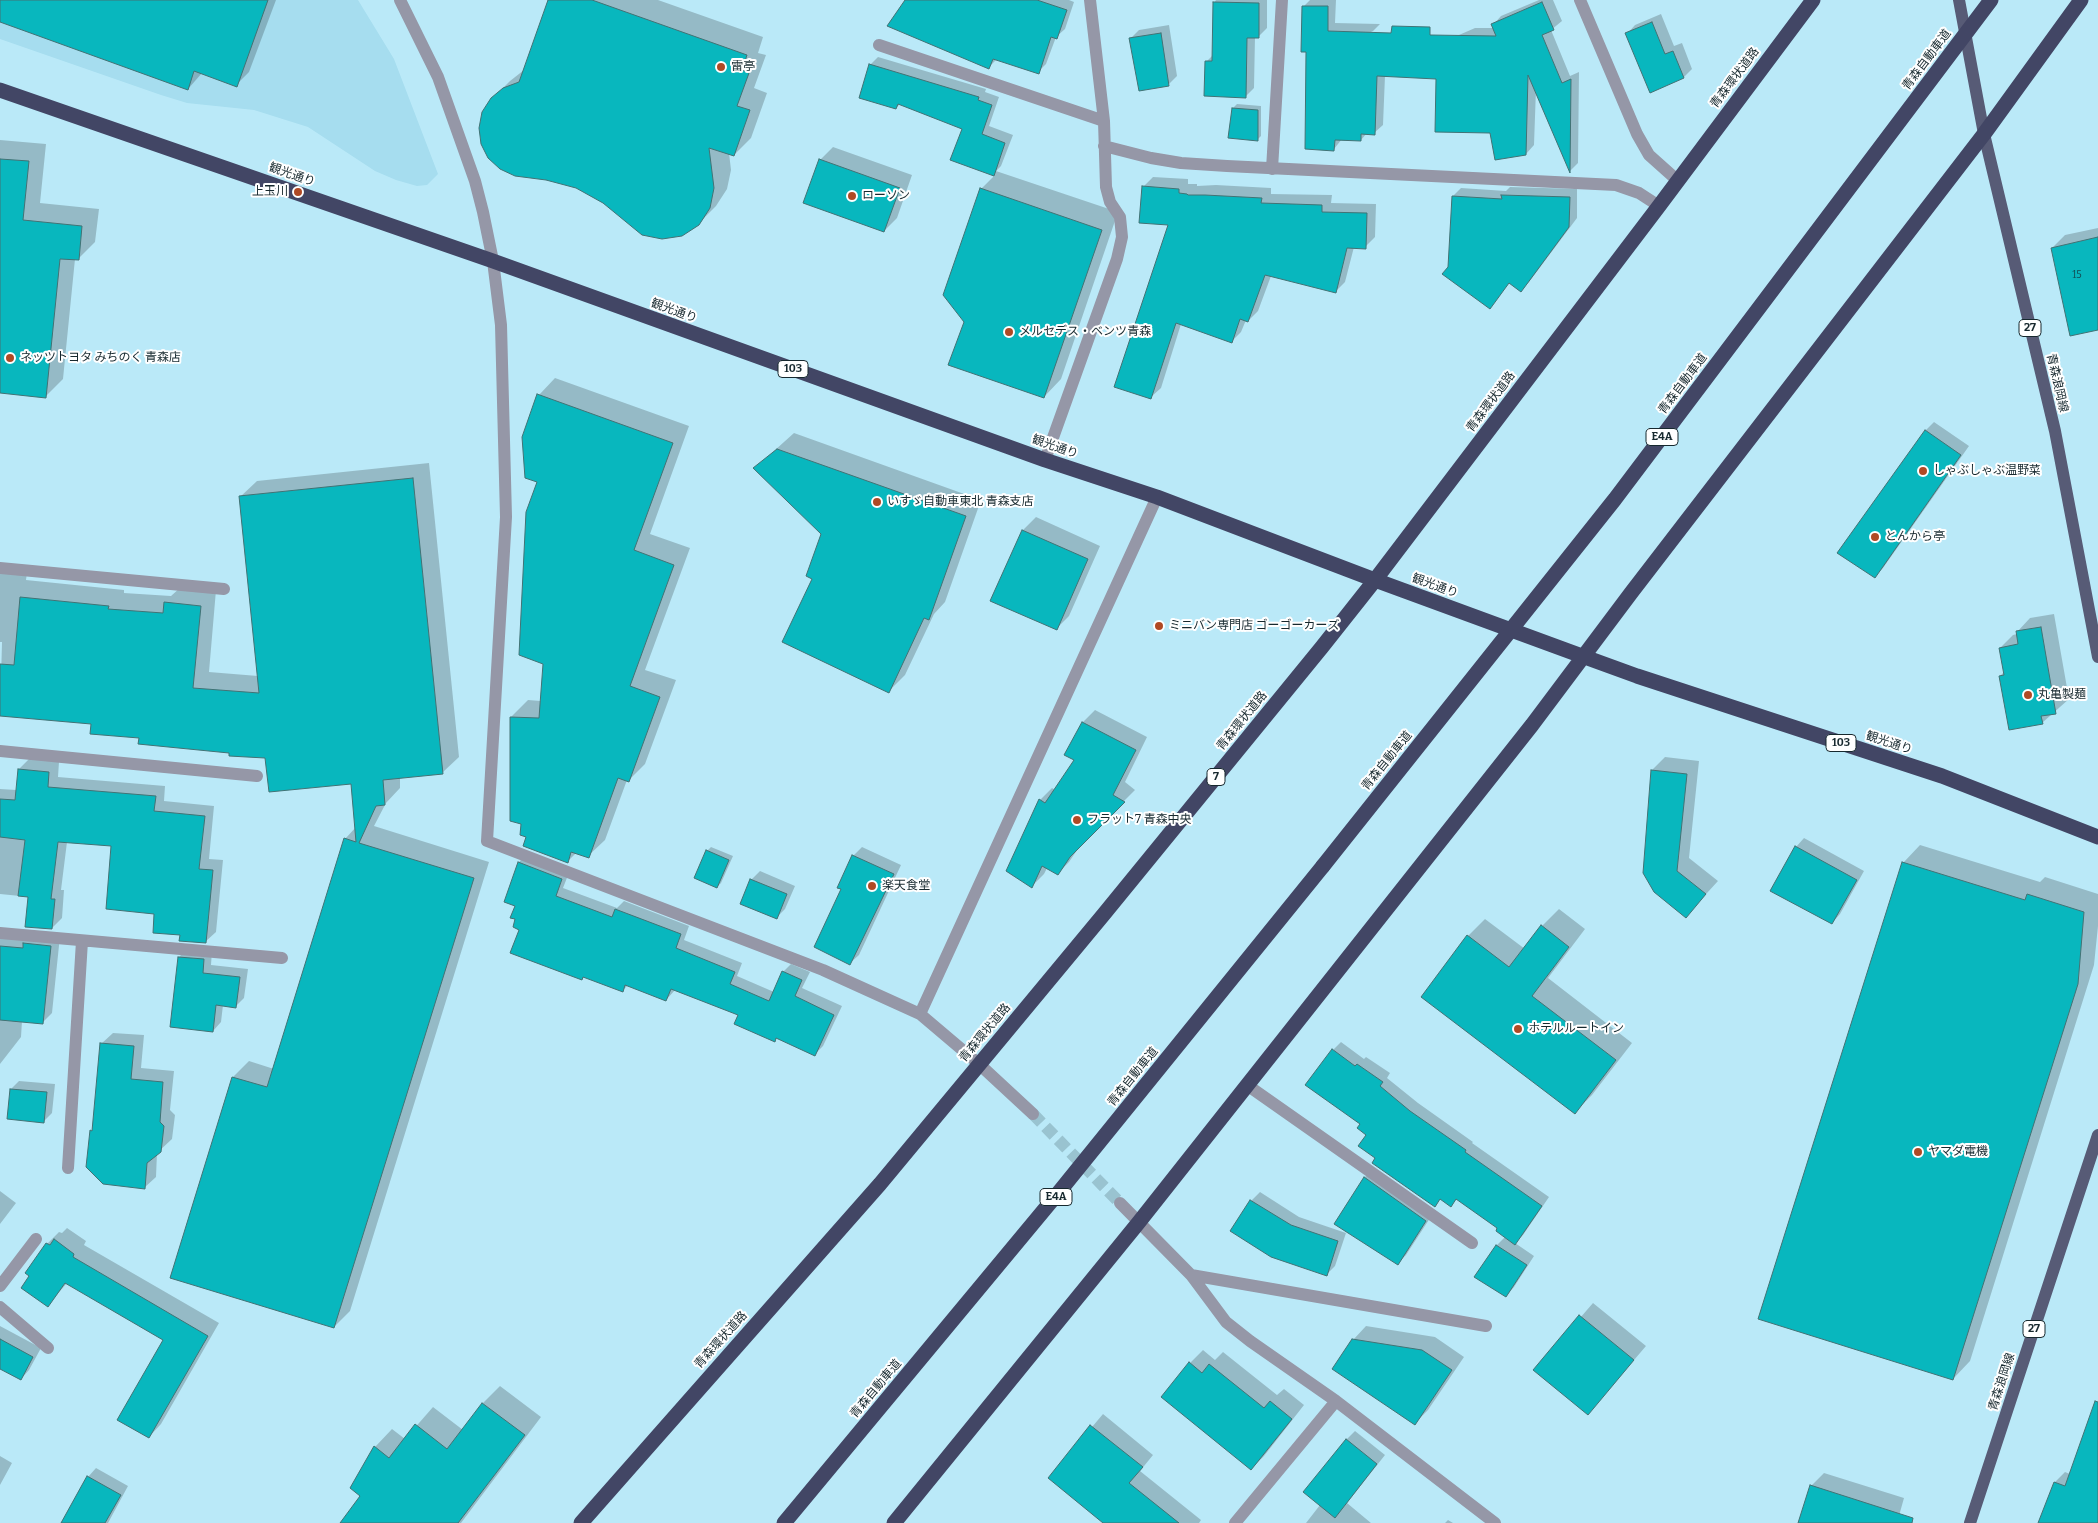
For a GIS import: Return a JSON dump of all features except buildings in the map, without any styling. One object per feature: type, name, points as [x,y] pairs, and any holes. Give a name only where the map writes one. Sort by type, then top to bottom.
[{"type":"highway","name":"青森環状道路","points":[[581,1523],[880,1184],[1110,907],[1375,580],[1813,0]]},
{"type":"highway","name":"青森自動車道","points":[[784,1523],[1066,1184],[1323,866],[1615,499],[1991,0]]},
{"type":"highway","points":[[894,1523],[1139,1222],[1525,733],[1582,656],[1984,134],[2081,0]]},
{"type":"highway","name":"観光通り","points":[[0,90],[493,261],[1045,460],[1156,496],[1375,580],[1582,656],[1942,776],[2098,837]]},
{"type":"main road","name":"青森浪岡線","points":[[1959,0],[1984,134],[2054,431],[2098,657]]},
{"type":"main road","name":"青森浪岡線","points":[[1970,1523],[2098,1135]]},
{"type":"street","points":[[400,0],[438,77],[460,136],[484,212],[502,325],[506,517],[487,841],[823,970],[920,1014],[979,1064],[1033,1114]]},
{"type":"street","points":[[1045,460],[1117,260],[1122,238],[1120,217],[1110,202],[1106,187],[1104,121],[1091,0]]},
{"type":"street","points":[[1272,169],[1282,0]]},
{"type":"street","points":[[1580,0],[1637,134],[1649,154],[1677,180]]},
{"type":"street","points":[[879,45],[1104,121]]},
{"type":"street","points":[[1104,146],[1151,158],[1181,163],[1616,185],[1639,193],[1659,206]]},
{"type":"street","points":[[920,1014],[1156,496]]},
{"type":"street","points":[[0,568],[224,589]]},
{"type":"street","points":[[0,751],[257,776]]},
{"type":"street","points":[[0,933],[282,958]]},
{"type":"street","points":[[68,1168],[82,941]]},
{"type":"street","points":[[1247,1085],[1472,1243]]},
{"type":"street","points":[[1120,1203],[1191,1275],[1226,1322],[1336,1401],[1495,1523]]},
{"type":"street","points":[[0,1286],[36,1239]]},
{"type":"street","points":[[1191,1275],[1486,1326]]},
{"type":"street","points":[[0,1307],[48,1348]]},
{"type":"street","points":[[1235,1523],[1336,1401]]},
{"type":"shaded area","points":[[0,0],[358,0],[394,59],[438,174],[427,185],[417,186],[396,180],[375,171],[308,127],[254,110],[187,103],[0,39]]},
{"type":"tunnel","points":[[1033,1114],[1120,1203]]},
{"type":"place","name":"雷亭","points":[[721,67]]},
{"type":"place","name":"上玉川","points":[[298,192]]},
{"type":"place","name":"ローソン","points":[[852,196]]},
{"type":"place","name":"メルセデス・ベンツ青森","points":[[1009,332]]},
{"type":"place","name":"ネッツトヨタ みちのく 青森店","points":[[10,358]]},
{"type":"place","name":"しゃぶしゃぶ温野菜","points":[[1923,471]]},
{"type":"place","name":"いすゞ自動車東北 青森支店","points":[[877,502]]},
{"type":"place","name":"とんから亭","points":[[1875,537]]},
{"type":"place","name":"ミニバン専門店 ゴーゴーカーズ","points":[[1159,626]]},
{"type":"place","name":"丸亀製麺","points":[[2028,695]]},
{"type":"place","name":"フラット7 青森中央","points":[[1077,820]]},
{"type":"place","name":"楽天食堂","points":[[872,886]]},
{"type":"place","name":"ホテルルートイン","points":[[1518,1029]]},
{"type":"place","name":"ヤマダ電機","points":[[1918,1152]]}]
